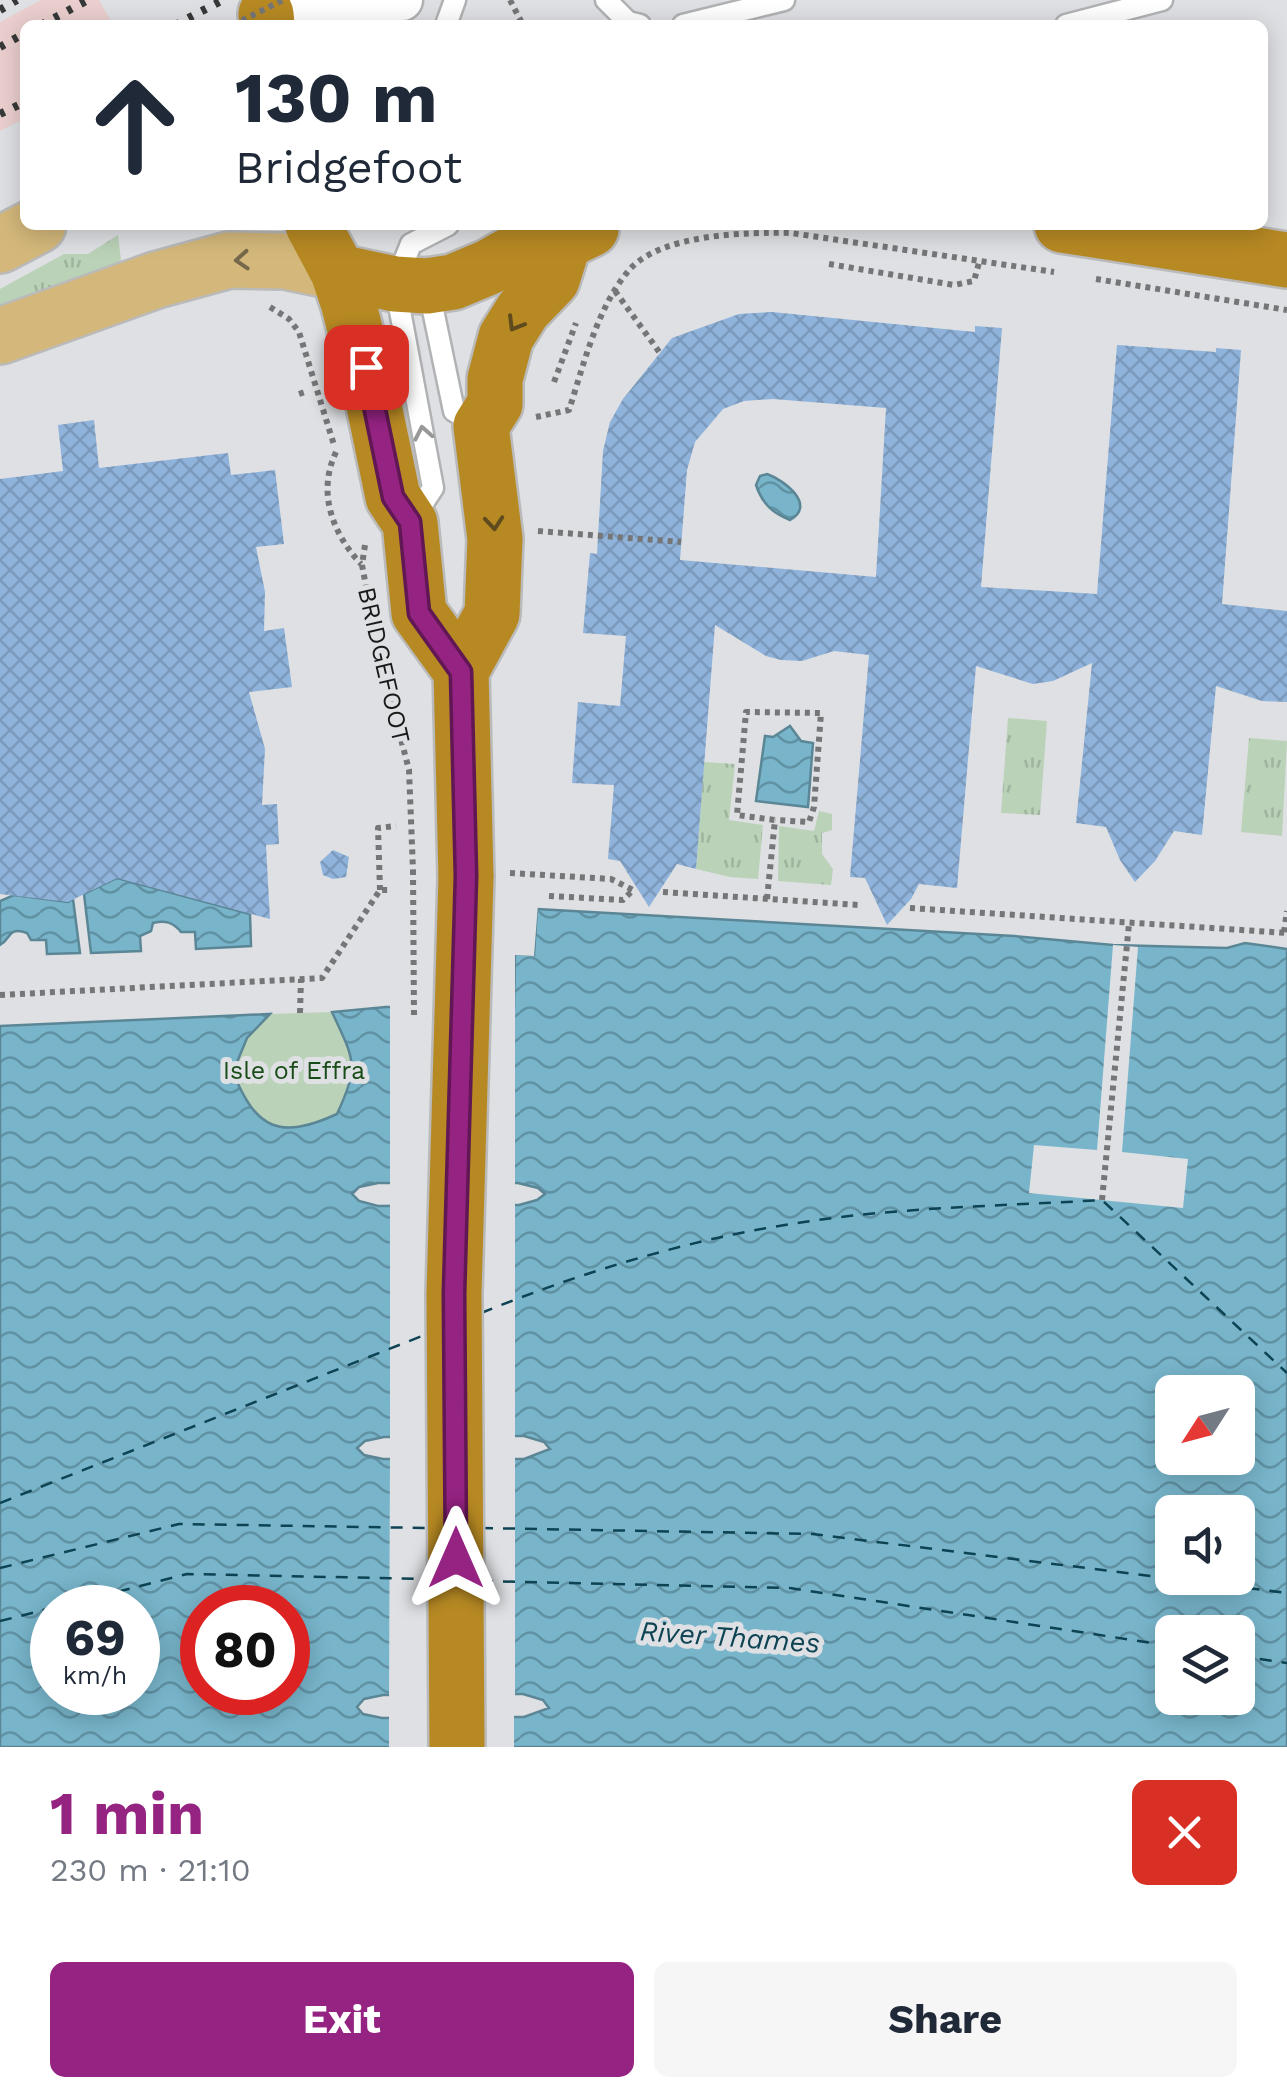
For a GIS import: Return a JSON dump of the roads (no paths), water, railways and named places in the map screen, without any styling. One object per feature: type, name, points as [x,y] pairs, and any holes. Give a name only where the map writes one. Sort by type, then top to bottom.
[{"type":"highway","name":"BRIDGEFOOT","points":[[316,230],[338,272],[359,339],[393,497],[410,522],[419,613],[461,672]]},
{"type":"highway","points":[[338,272],[409,260],[454,282],[534,242],[581,234]]},
{"type":"highway","points":[[457,1747],[454,1293],[463,873],[461,672],[492,614],[503,423],[495,404],[495,379],[506,338],[522,310],[552,280],[581,234]]},
{"type":"highway","points":[[1063,249],[1287,260]]},
{"type":"main road","points":[[0,245],[28,230]]},
{"type":"main road","points":[[0,336],[156,280],[230,260],[285,260],[338,272]]},
{"type":"street","points":[[262,16],[294,7],[402,0]]},
{"type":"lane","points":[[606,0],[626,20]]},
{"type":"lane","points":[[703,20],[784,0]]},
{"type":"lane","points":[[1085,20],[1162,0]]},
{"type":"lane","points":[[409,260],[442,230]]},
{"type":"lane","points":[[409,260],[454,410],[503,423]]},
{"type":"lane","points":[[409,260],[433,488],[410,522]]},
{"type":"water","points":[[767,474],[789,487],[799,500],[797,514],[790,520],[769,507],[758,491],[760,476]]},
{"type":"water","points":[[790,726],[801,741],[813,743],[808,807],[756,801],[765,736],[773,737]]},
{"type":"water","points":[[117,878],[250,914],[251,946],[196,949],[195,932],[181,932],[172,924],[161,922],[153,923],[151,931],[140,936],[141,951],[91,953],[84,894]]},
{"type":"water","points":[[14,895],[68,902],[73,899],[80,953],[47,954],[46,940],[31,940],[21,931],[13,932],[0,945],[0,901]]},
{"type":"water","name":"River Thames","points":[[537,909],[1113,945],[1227,948],[1245,943],[1287,949],[1287,1747],[0,1747],[0,1026],[270,1014],[247,1038],[233,1072],[261,1118],[285,1127],[300,1127],[337,1114],[349,1084],[349,1052],[332,1012],[386,1007],[514,1007],[515,954],[534,955]],"holes":[[[378,1183],[518,1183],[545,1194],[519,1205],[378,1206],[359,1201],[352,1194],[359,1187]],[[524,1436],[544,1442],[550,1449],[524,1459],[383,1459],[364,1455],[357,1448],[365,1441],[384,1437]],[[523,1694],[543,1700],[549,1708],[524,1717],[382,1718],[363,1714],[357,1707],[364,1699],[383,1695]]]},
{"type":"railway","points":[[0,10],[17,0]]},
{"type":"railway","points":[[50,20],[88,0]]},
{"type":"railway","points":[[185,20],[223,0]]},
{"type":"railway","points":[[0,47],[20,36]]},
{"type":"railway","points":[[0,114],[20,104]]},
{"type":"park label","name":"Isle of Effra","points":[[294,1070]]}]
